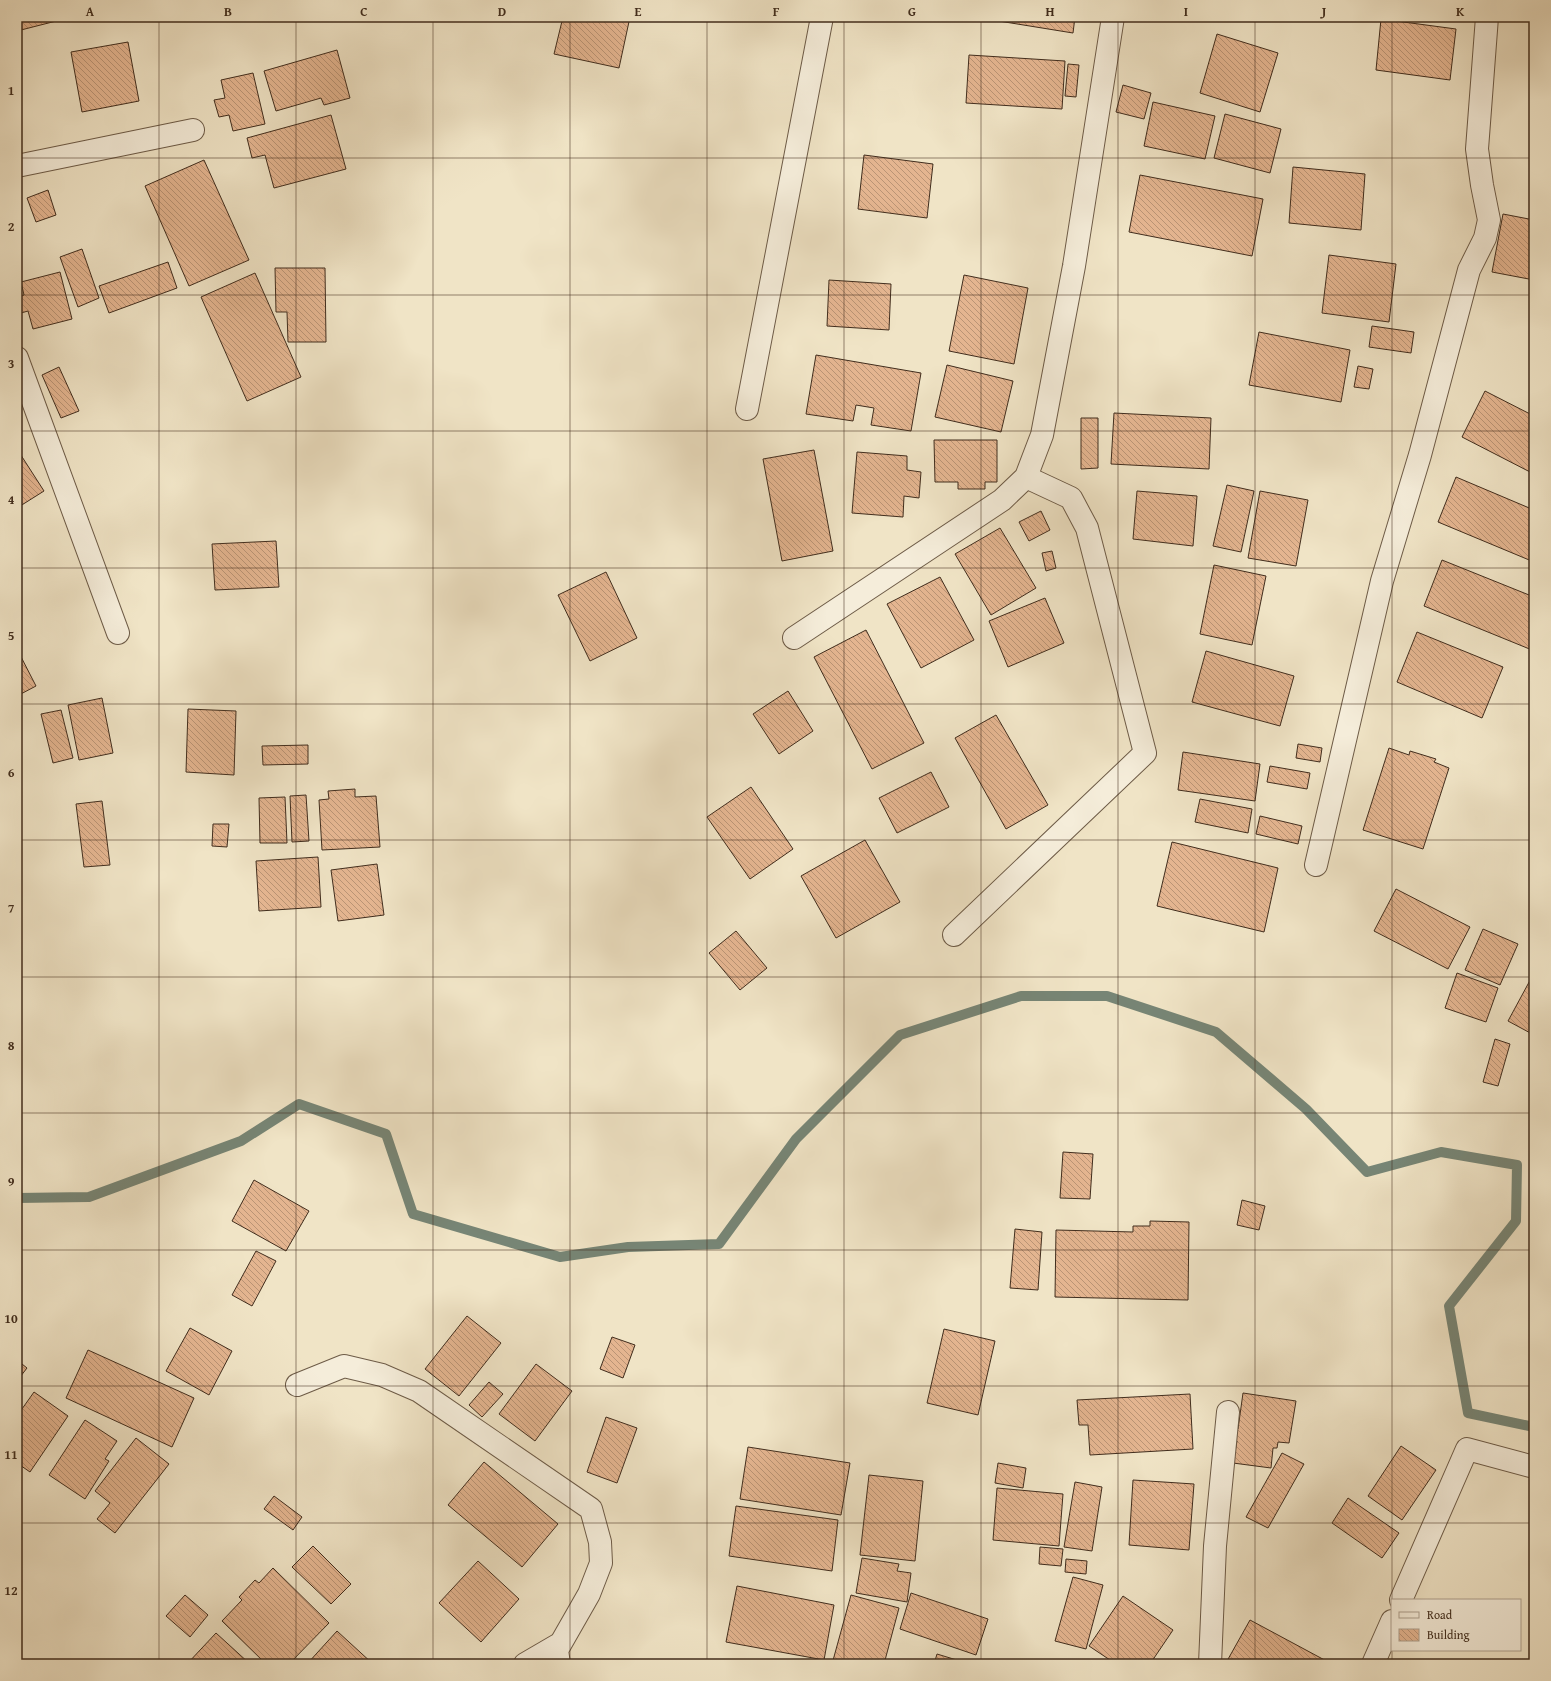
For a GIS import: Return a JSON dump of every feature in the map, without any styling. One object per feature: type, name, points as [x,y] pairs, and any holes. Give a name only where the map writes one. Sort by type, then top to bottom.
[{"type":"street","points":[[747,409],[822,17]]},
{"type":"street","points":[[794,638],[1002,500],[1026,476],[1042,435],[1072,281],[1113,17]]},
{"type":"street","points":[[1316,864],[1382,581],[1420,455],[1469,270],[1485,238],[1489,220],[1477,149],[1487,17]]},
{"type":"street","points":[[17,166],[193,130]]},
{"type":"street","points":[[17,358],[118,633]]},
{"type":"street","points":[[954,935],[1145,752],[1087,528],[1071,498],[1026,476]]},
{"type":"street","points":[[297,1385],[344,1366],[388,1378],[419,1391],[591,1509],[600,1542],[601,1563],[590,1594],[560,1653],[525,1664]]},
{"type":"street","points":[[1210,1664],[1215,1546],[1228,1412]]},
{"type":"street","points":[[1401,1599],[1467,1449],[1534,1467]]},
{"type":"street","points":[[1373,1664],[1391,1623]]},
{"type":"building","points":[[17,17],[72,17],[17,31]]},
{"type":"building","points":[[563,17],[630,17],[619,68],[554,54]]},
{"type":"building","points":[[974,17],[1075,17],[1073,33]]},
{"type":"building","points":[[1381,19],[1456,29],[1450,80],[1376,70]]},
{"type":"building","points":[[1217,34],[1278,53],[1260,112],[1200,93]]},
{"type":"building","points":[[128,42],[139,101],[82,112],[71,52]]},
{"type":"building","points":[[337,50],[350,98],[324,105],[321,98],[276,111],[264,71]]},
{"type":"building","points":[[969,55],[1065,61],[1062,109],[966,103]]},
{"type":"building","points":[[1068,64],[1079,65],[1076,97],[1065,96]]},
{"type":"building","points":[[253,73],[265,124],[233,131],[229,115],[219,117],[214,100],[225,98],[221,80]]},
{"type":"building","points":[[1123,85],[1151,93],[1144,119],[1116,112]]},
{"type":"building","points":[[1153,102],[1215,116],[1205,159],[1144,146]]},
{"type":"building","points":[[1225,114],[1281,129],[1270,173],[1214,158]]},
{"type":"building","points":[[331,115],[346,169],[274,188],[265,155],[252,158],[247,138]]},
{"type":"building","points":[[864,155],[933,164],[927,218],[858,209]]},
{"type":"building","points":[[204,160],[249,260],[189,286],[145,186]]},
{"type":"building","points":[[1293,167],[1365,174],[1361,230],[1289,223]]},
{"type":"building","points":[[1140,175],[1263,199],[1252,256],[1129,232]]},
{"type":"building","points":[[48,190],[56,215],[36,222],[27,198]]},
{"type":"building","points":[[1503,214],[1534,220],[1534,280],[1492,272]]},
{"type":"building","points":[[82,249],[99,298],[78,307],[60,257]]},
{"type":"building","points":[[1329,255],[1396,264],[1389,322],[1322,313]]},
{"type":"building","points":[[168,262],[177,288],[109,313],[99,286]]},
{"type":"building","points":[[275,268],[325,268],[326,342],[288,342],[287,312],[276,312]]},
{"type":"building","points":[[60,272],[72,319],[33,329],[28,311],[21,313],[17,298],[24,295],[21,282]]},
{"type":"building","points":[[255,273],[301,377],[247,401],[201,297]]},
{"type":"building","points":[[964,275],[1028,288],[1014,364],[949,351]]},
{"type":"building","points":[[829,280],[891,284],[889,330],[827,326]]},
{"type":"building","points":[[1372,326],[1414,332],[1411,353],[1369,347]]},
{"type":"building","points":[[1259,332],[1350,350],[1341,402],[1249,385]]},
{"type":"building","points":[[816,355],[921,373],[911,431],[871,425],[874,408],[856,405],[853,421],[806,414]]},
{"type":"building","points":[[947,365],[1013,381],[1001,432],[935,417]]},
{"type":"building","points":[[1358,366],[1373,369],[1369,389],[1354,387]]},
{"type":"building","points":[[59,367],[79,411],[61,418],[42,375]]},
{"type":"building","points":[[1485,391],[1534,416],[1534,474],[1462,437]]},
{"type":"building","points":[[1114,413],[1211,418],[1209,469],[1111,464]]},
{"type":"building","points":[[1081,418],[1098,418],[1098,468],[1081,469]]},
{"type":"building","points":[[934,440],[997,440],[997,482],[985,482],[985,489],[958,489],[958,482],[935,482]]},
{"type":"building","points":[[17,449],[44,491],[17,508]]},
{"type":"building","points":[[814,450],[833,551],[782,561],[763,459]]},
{"type":"building","points":[[857,452],[907,456],[907,470],[921,472],[919,498],[904,496],[903,517],[852,513]]},
{"type":"building","points":[[1456,477],[1534,510],[1534,562],[1438,522]]},
{"type":"building","points":[[1227,485],[1254,491],[1241,552],[1213,546]]},
{"type":"building","points":[[1137,491],[1197,496],[1193,546],[1133,539]]},
{"type":"building","points":[[1260,491],[1308,500],[1296,566],[1248,558]]},
{"type":"building","points":[[1041,511],[1050,530],[1029,541],[1019,522]]},
{"type":"building","points":[[1000,528],[1036,588],[991,615],[955,554]]},
{"type":"building","points":[[276,541],[279,587],[215,590],[212,544]]},
{"type":"building","points":[[1052,551],[1056,568],[1046,571],[1042,553]]},
{"type":"building","points":[[1442,560],[1534,597],[1534,645],[1532,650],[1424,606]]},
{"type":"building","points":[[1214,565],[1266,576],[1252,645],[1200,634]]},
{"type":"building","points":[[606,572],[637,638],[590,661],[558,595]]},
{"type":"building","points":[[940,577],[974,640],[921,668],[887,604]]},
{"type":"building","points":[[1045,598],[1064,643],[1008,667],[989,621]]},
{"type":"building","points":[[866,630],[924,743],[872,769],[814,657]]},
{"type":"building","points":[[1417,632],[1503,667],[1482,718],[1397,682]]},
{"type":"building","points":[[17,649],[36,686],[17,696]]},
{"type":"building","points":[[1206,651],[1294,676],[1280,726],[1192,702]]},
{"type":"building","points":[[788,691],[813,731],[779,754],[753,714]]},
{"type":"building","points":[[102,698],[113,753],[79,760],[68,705]]},
{"type":"building","points":[[188,709],[236,711],[234,775],[186,772]]},
{"type":"building","points":[[61,710],[73,758],[53,763],[41,714]]},
{"type":"building","points":[[996,715],[1048,805],[1006,829],[955,738]]},
{"type":"building","points":[[1298,744],[1322,748],[1320,762],[1296,758]]},
{"type":"building","points":[[308,745],[308,764],[263,765],[262,746]]},
{"type":"building","points":[[1389,748],[1409,755],[1410,751],[1436,759],[1434,762],[1449,768],[1423,849],[1363,830]]},
{"type":"building","points":[[1183,752],[1260,764],[1255,801],[1178,790]]},
{"type":"building","points":[[1270,766],[1310,773],[1307,789],[1267,782]]},
{"type":"building","points":[[931,772],[949,807],[897,833],[879,798]]},
{"type":"building","points":[[751,787],[793,849],[750,879],[707,817]]},
{"type":"building","points":[[355,789],[355,797],[376,796],[380,847],[322,850],[319,800],[329,799],[328,791]]},
{"type":"building","points":[[306,795],[309,841],[292,842],[290,796]]},
{"type":"building","points":[[285,797],[287,843],[260,843],[259,798]]},
{"type":"building","points":[[1200,799],[1252,809],[1248,833],[1195,822]]},
{"type":"building","points":[[102,801],[110,865],[84,867],[76,804]]},
{"type":"building","points":[[1260,816],[1302,826],[1298,844],[1256,834]]},
{"type":"building","points":[[213,824],[229,824],[227,847],[212,846]]},
{"type":"building","points":[[865,840],[900,902],[836,938],[801,876]]},
{"type":"building","points":[[1172,842],[1278,868],[1264,932],[1157,906]]},
{"type":"building","points":[[318,857],[321,907],[259,911],[256,861]]},
{"type":"building","points":[[377,864],[384,915],[338,921],[331,870]]},
{"type":"building","points":[[1396,889],[1470,927],[1448,969],[1374,931]]},
{"type":"building","points":[[1483,929],[1518,944],[1500,985],[1465,970]]},
{"type":"building","points":[[736,931],[767,968],[740,990],[709,953]]},
{"type":"building","points":[[1457,973],[1498,988],[1486,1022],[1445,1008]]},
{"type":"building","points":[[1534,973],[1534,1035],[1508,1021]]},
{"type":"building","points":[[1495,1039],[1510,1044],[1498,1086],[1483,1082]]},
{"type":"building","points":[[1063,1152],[1093,1154],[1090,1199],[1060,1198]]},
{"type":"building","points":[[254,1180],[309,1211],[286,1251],[232,1221]]},
{"type":"building","points":[[1242,1200],[1265,1206],[1259,1230],[1237,1225]]},
{"type":"building","points":[[1150,1221],[1189,1222],[1188,1300],[1055,1297],[1056,1230],[1133,1232],[1133,1226],[1150,1226]]},
{"type":"building","points":[[1015,1229],[1042,1232],[1038,1290],[1010,1288]]},
{"type":"building","points":[[256,1251],[276,1261],[252,1306],[232,1295]]},
{"type":"building","points":[[467,1316],[501,1343],[459,1396],[425,1369]]},
{"type":"building","points":[[190,1328],[232,1351],[209,1395],[166,1371]]},
{"type":"building","points":[[944,1329],[995,1341],[978,1415],[927,1403]]},
{"type":"building","points":[[612,1337],[635,1345],[623,1378],[600,1369]]},
{"type":"building","points":[[88,1350],[194,1398],[172,1447],[66,1398]]},
{"type":"building","points":[[17,1360],[27,1368],[17,1381]]},
{"type":"building","points":[[536,1364],[572,1391],[535,1441],[499,1414]]},
{"type":"building","points":[[489,1382],[503,1394],[482,1417],[469,1405]]},
{"type":"building","points":[[34,1392],[68,1416],[30,1472],[17,1463],[17,1416]]},
{"type":"building","points":[[1243,1393],[1296,1401],[1289,1443],[1278,1442],[1277,1448],[1273,1448],[1271,1468],[1233,1463],[1237,1441],[1229,1440],[1231,1428],[1238,1429]]},
{"type":"building","points":[[1190,1394],[1193,1449],[1090,1455],[1088,1425],[1079,1425],[1077,1400]]},
{"type":"building","points":[[606,1417],[637,1428],[617,1483],[587,1472]]},
{"type":"building","points":[[85,1420],[117,1441],[105,1459],[109,1461],[85,1499],[49,1475]]},
{"type":"building","points":[[136,1438],[169,1464],[115,1533],[97,1519],[110,1503],[95,1491]]},
{"type":"building","points":[[1401,1446],[1436,1470],[1402,1520],[1368,1496]]},
{"type":"building","points":[[748,1447],[850,1463],[841,1515],[740,1499]]},
{"type":"building","points":[[1282,1453],[1304,1464],[1268,1528],[1246,1517]]},
{"type":"building","points":[[484,1462],[558,1524],[522,1567],[448,1505]]},
{"type":"building","points":[[998,1463],[1026,1468],[1023,1488],[995,1483]]},
{"type":"building","points":[[869,1475],[923,1481],[915,1561],[860,1555]]},
{"type":"building","points":[[1133,1480],[1194,1484],[1189,1550],[1129,1545]]},
{"type":"building","points":[[1075,1482],[1102,1487],[1092,1551],[1064,1547]]},
{"type":"building","points":[[997,1488],[1063,1494],[1059,1546],[993,1540]]},
{"type":"building","points":[[274,1496],[302,1517],[293,1530],[264,1509]]},
{"type":"building","points":[[1348,1498],[1399,1533],[1382,1558],[1332,1523]]},
{"type":"building","points":[[736,1506],[838,1520],[832,1571],[729,1556]]},
{"type":"building","points":[[313,1546],[351,1584],[331,1604],[292,1567]]},
{"type":"building","points":[[1040,1547],[1063,1549],[1061,1566],[1039,1564]]},
{"type":"building","points":[[862,1558],[899,1564],[897,1571],[911,1573],[907,1602],[856,1593]]},
{"type":"building","points":[[1066,1559],[1087,1561],[1086,1574],[1065,1572]]},
{"type":"building","points":[[478,1561],[519,1599],[481,1642],[439,1603]]},
{"type":"building","points":[[273,1568],[329,1623],[289,1664],[266,1664],[222,1621],[242,1600],[239,1597],[255,1580],[259,1583]]},
{"type":"building","points":[[1073,1577],[1103,1585],[1086,1649],[1055,1641]]},
{"type":"building","points":[[737,1586],[834,1605],[824,1660],[726,1642]]},
{"type":"building","points":[[911,1593],[988,1619],[976,1655],[900,1629]]},
{"type":"building","points":[[185,1595],[208,1615],[190,1637],[166,1616]]},
{"type":"building","points":[[851,1595],[899,1608],[884,1664],[832,1664]]},
{"type":"building","points":[[1123,1596],[1173,1630],[1150,1664],[1116,1664],[1089,1646]]},
{"type":"building","points":[[1250,1620],[1332,1664],[1233,1664],[1227,1661]]},
{"type":"building","points":[[337,1631],[373,1664],[307,1664]]},
{"type":"building","points":[[216,1633],[250,1664],[187,1664]]},
{"type":"building","points":[[937,1654],[960,1661],[959,1664],[934,1664]]},
{"type":"waterway","points":[[17,1198],[89,1197],[241,1141],[299,1104],[386,1134],[413,1214],[560,1257],[628,1247],[719,1244],[796,1139],[900,1035],[1021,996],[1107,996],[1216,1032],[1306,1109],[1367,1172],[1441,1152],[1517,1165],[1516,1221],[1449,1306],[1468,1413],[1534,1427]]}]
